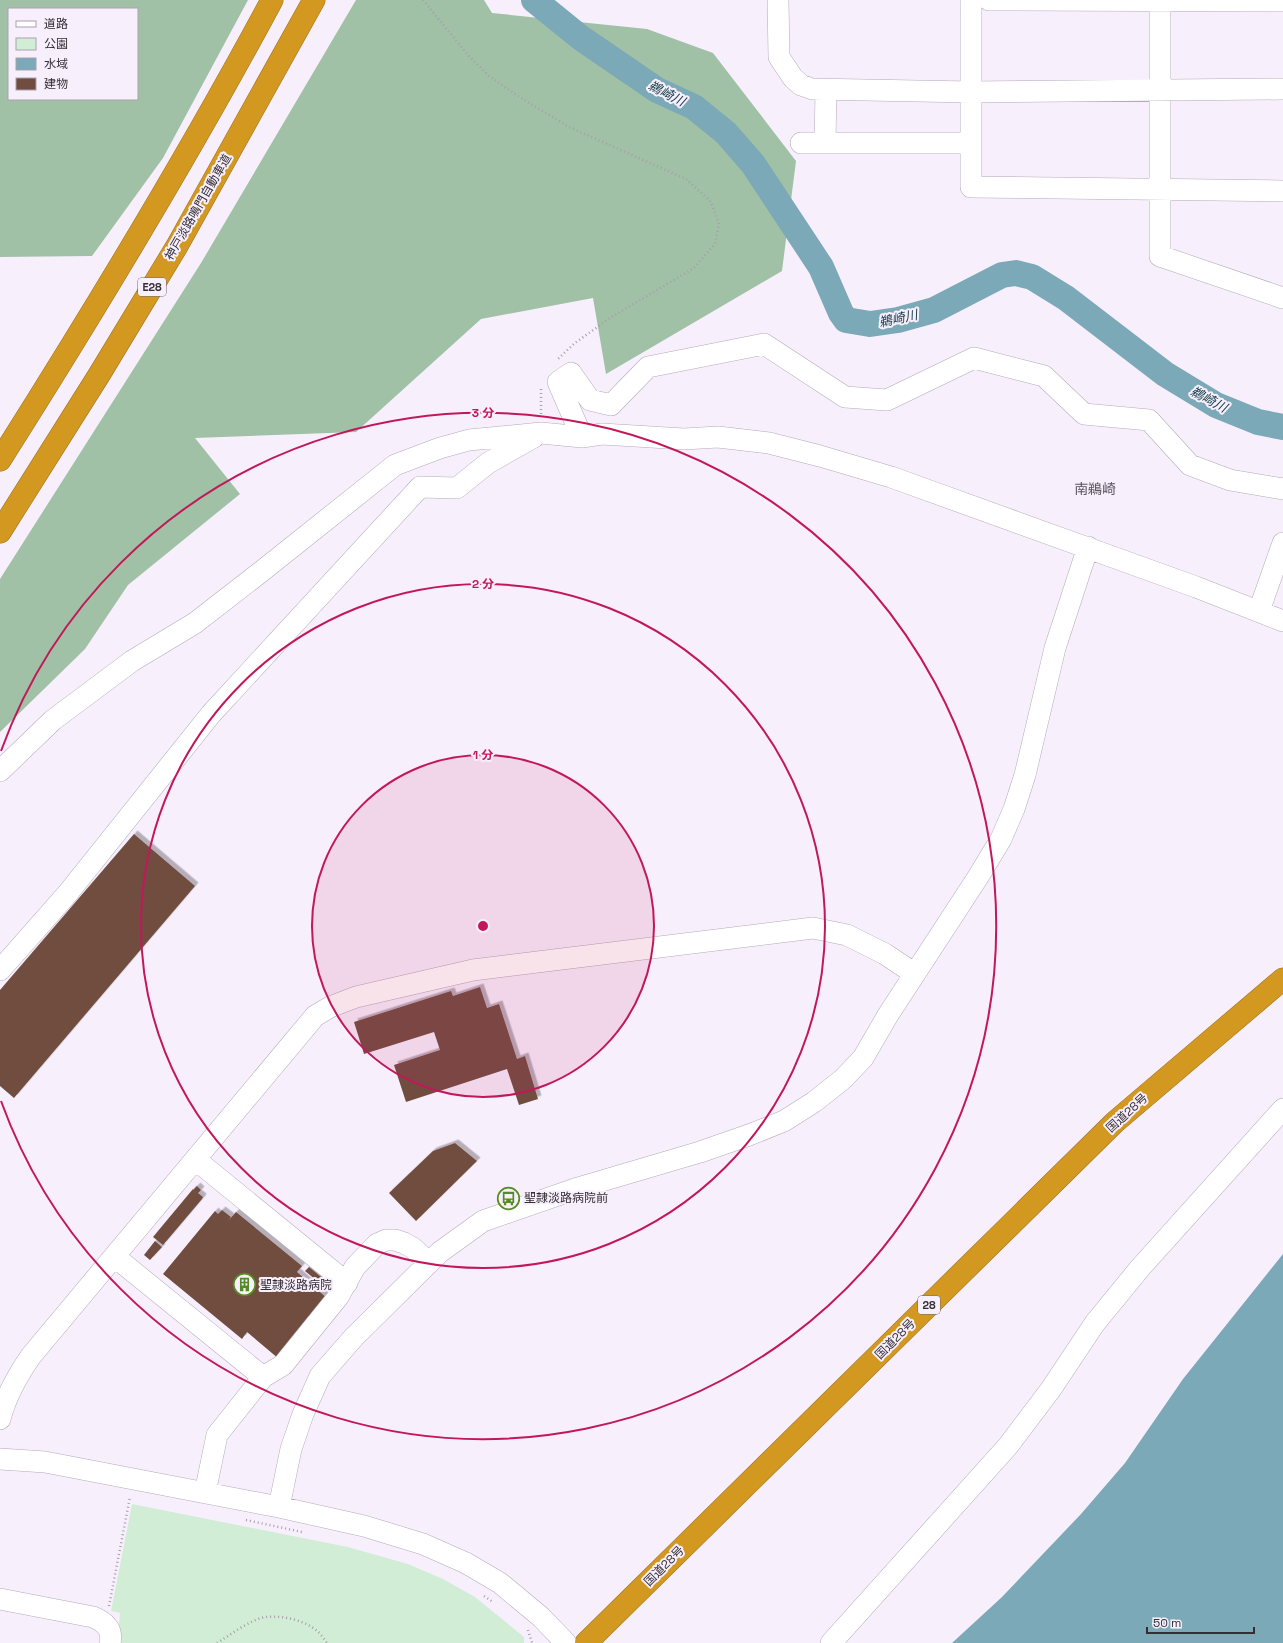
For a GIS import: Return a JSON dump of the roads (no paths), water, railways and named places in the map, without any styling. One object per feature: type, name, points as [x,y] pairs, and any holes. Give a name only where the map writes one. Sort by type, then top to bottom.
[{"type":"highway","name":"神戸淡路鳴門自動車道","points":[[0,532],[100,374],[177,246],[314,0]]},
{"type":"highway","points":[[0,460],[67,355],[170,182],[268,7]]},
{"type":"highway","name":"国道28号","points":[[586,1643],[1115,1122],[1283,979]]},
{"type":"street","points":[[778,0],[779,56],[793,78],[801,85],[812,89],[971,92],[1283,89]]},
{"type":"street","points":[[971,0],[971,187],[1283,191]]},
{"type":"street","points":[[989,0],[1283,1]]},
{"type":"street","points":[[1160,0],[1160,256],[1283,298]]},
{"type":"street","points":[[825,143],[826,90]]},
{"type":"street","points":[[801,143],[971,143]]},
{"type":"street","points":[[582,437],[558,382],[571,373],[590,400],[611,405],[648,367],[764,344],[844,397],[887,400],[974,358],[1044,376],[1084,414],[1149,420],[1190,465],[1230,480],[1283,489]]},
{"type":"street","points":[[0,970],[68,893],[211,714],[420,487],[457,488],[488,463],[541,433]]},
{"type":"street","points":[[0,771],[53,720],[132,661],[195,623],[395,465],[440,448],[469,440],[541,433],[582,437],[602,434],[684,439],[718,437],[769,443],[891,477],[1088,547],[1283,621]]},
{"type":"street","points":[[279,1507],[291,1449],[303,1414],[320,1376],[354,1337],[440,1252],[483,1221],[578,1188],[700,1152],[784,1121],[814,1102],[843,1079],[863,1058],[888,1015],[1001,839],[1014,809],[1025,775],[1055,648],[1088,547]]},
{"type":"street","points":[[1259,611],[1282,548]]},
{"type":"street","points":[[0,1419],[4,1402],[20,1372],[315,1016],[330,1007],[356,997],[473,970],[813,928],[847,935],[885,954],[915,974]]},
{"type":"street","points":[[830,1643],[1008,1446],[1051,1389],[1095,1323],[1140,1268],[1283,1110]]},
{"type":"street","points":[[196,1160],[347,1283]]},
{"type":"street","points":[[205,1494],[217,1435],[263,1377],[283,1365],[338,1297],[356,1267],[377,1244],[386,1240],[395,1240],[404,1243],[429,1263]]},
{"type":"street","points":[[115,1257],[263,1377]]},
{"type":"street","points":[[1,1454],[279,1507],[364,1526],[423,1544],[466,1563],[500,1583],[541,1617],[566,1643]]},
{"type":"street","points":[[0,1599],[92,1617],[100,1620],[108,1626],[111,1634],[110,1643]]},
{"type":"water","points":[[1283,1254],[1283,1643],[952,1643],[1002,1597],[1081,1514],[1125,1463],[1183,1379]]},
{"type":"waterway","name":"鵜崎川","points":[[534,0],[581,38],[657,90],[694,107],[726,133],[753,164],[821,267],[841,313],[846,320],[870,324],[898,320],[934,310],[1002,275],[1016,273],[1032,277],[1066,298],[1165,374],[1216,405],[1258,422],[1283,427]]},
{"type":"place","name":"聖隷淡路病院前","points":[[508,1198]]},
{"type":"place","name":"聖隷淡路病院","points":[[244,1285]]},
{"type":"district","name":"南鵜崎","points":[[1095,489]]}]
